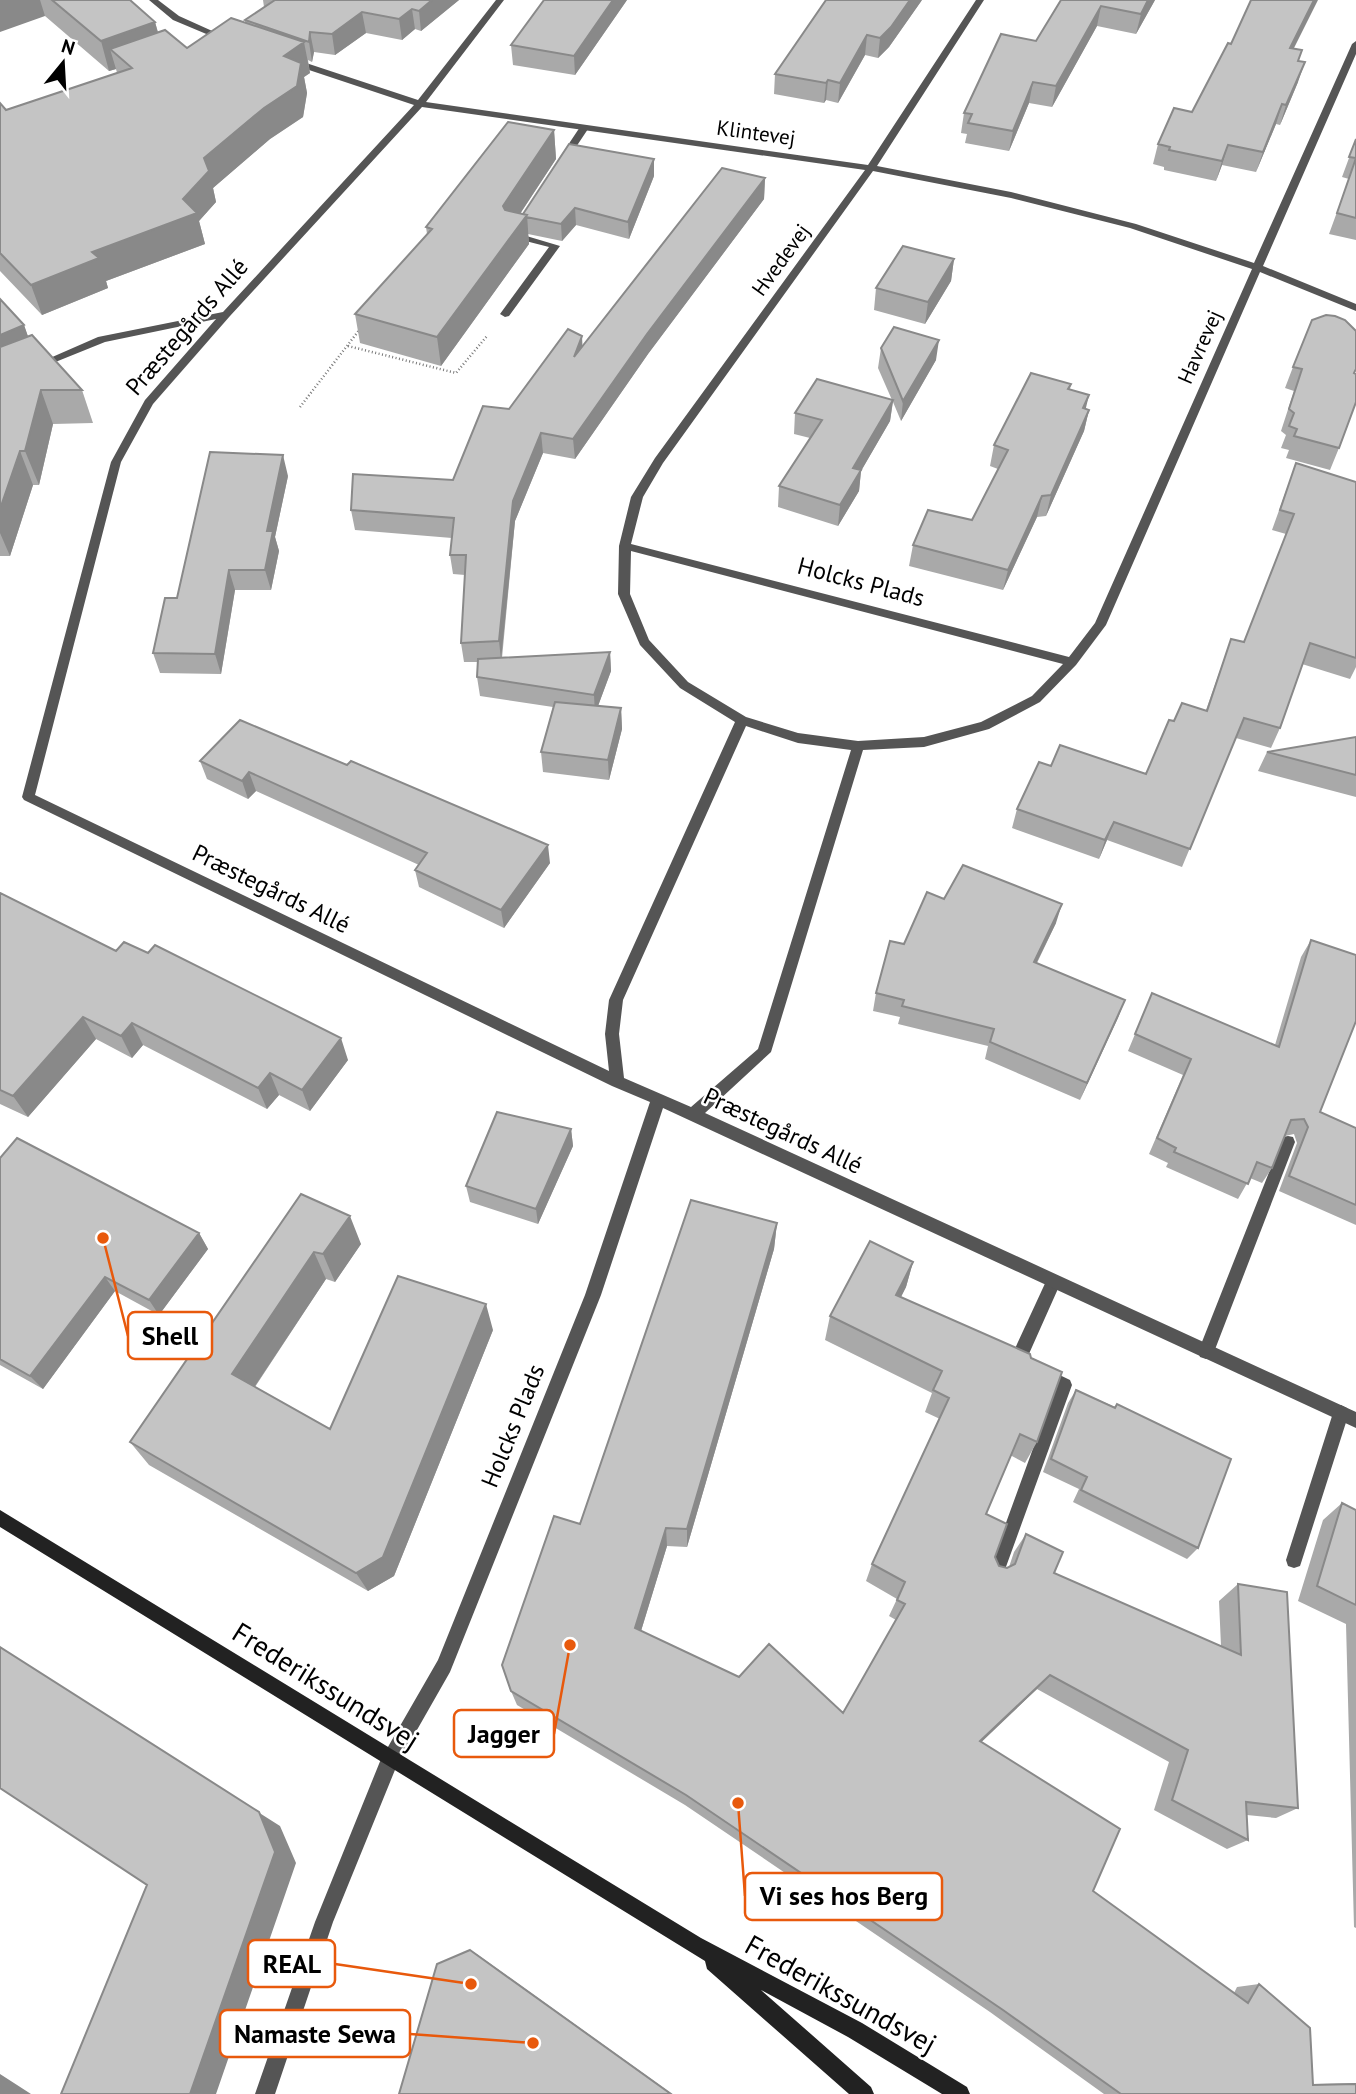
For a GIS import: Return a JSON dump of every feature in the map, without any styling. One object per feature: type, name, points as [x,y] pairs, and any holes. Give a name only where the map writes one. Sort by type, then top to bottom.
[{"type":"main road","name":"Frederikssundsvej","points":[[0,1518],[694,1945],[855,2030],[960,2094]]},
{"type":"main road","name":"Frederikssundsvej","points":[[694,1945],[864,2094]]},
{"type":"street","points":[[153,0],[176,18],[234,42]]},
{"type":"street","name":"Præstegårds Allé","points":[[500,0],[420,104],[226,314],[149,402],[116,462],[27,797],[617,1082],[694,1114],[1348,1417]]},
{"type":"street","name":"Hvedevej","points":[[625,546],[637,497],[659,461],[871,168],[980,0]]},
{"type":"street","points":[[208,42],[220,37]]},
{"type":"street","name":"Havrevej","points":[[1072,662],[1100,625],[1356,44]]},
{"type":"street","name":"Klintevej","points":[[287,59],[420,104],[871,168],[1011,195],[1133,226],[1256,267],[1356,308]]},
{"type":"street","points":[[557,169],[583,129]]},
{"type":"street","points":[[505,314],[555,246],[513,236],[520,225]]},
{"type":"street","points":[[26,370],[102,339],[226,314]]},
{"type":"street","points":[[625,546],[624,594],[644,642],[684,685],[742,720],[798,737],[858,746],[924,742],[985,726],[1036,699],[1072,662]]},
{"type":"street","name":"Holcks Plads","points":[[625,546],[1072,662]]},
{"type":"street","points":[[617,1082],[612,1034],[616,1000],[742,720]]},
{"type":"street","points":[[694,1114],[764,1052],[858,746]]},
{"type":"street","name":"Holcks Plads","points":[[265,2094],[324,1922],[390,1759],[444,1667],[593,1295],[658,1100]]},
{"type":"street","points":[[1206,1352],[1288,1142]]},
{"type":"street","points":[[995,1575],[1064,1385],[1013,1358],[1053,1282]]},
{"type":"street","points":[[1294,1560],[1348,1417]]},
{"type":"path","points":[[348,346],[456,373],[505,314]]},
{"type":"path","points":[[300,407],[363,326]]},
{"type":"building","points":[[52,0],[130,0],[155,22],[101,41]]},
{"type":"building","points":[[275,0],[432,0],[419,11],[412,9],[399,19],[362,12],[332,34],[310,32],[309,42],[245,20]]},
{"type":"building","points":[[544,0],[613,0],[574,56],[511,45]]},
{"type":"building","points":[[826,0],[910,0],[880,38],[867,35],[840,83],[775,74]]},
{"type":"building","points":[[1061,0],[1148,0],[1141,14],[1101,6],[1056,86],[1033,82],[1013,131],[968,123],[972,114],[964,113],[1001,34],[1036,41]]},
{"type":"building","points":[[1251,0],[1314,0],[1290,48],[1302,50],[1298,61],[1305,62],[1286,105],[1282,104],[1263,152],[1228,145],[1222,161],[1169,150],[1170,147],[1158,144],[1174,108],[1192,112],[1228,43],[1231,44]]},
{"type":"building","points":[[231,18],[304,42],[284,56],[301,63],[297,86],[264,108],[204,158],[209,171],[183,199],[197,213],[92,252],[99,258],[31,285],[0,253],[0,103],[6,110],[132,68],[110,49],[165,30],[187,48]]},
{"type":"building","points":[[508,122],[554,130],[503,206],[505,210],[527,215],[437,337],[355,314],[432,229],[426,227]]},
{"type":"building","points":[[1356,139],[1356,158],[1349,157]]},
{"type":"building","points":[[569,144],[654,159],[628,222],[575,208],[561,224],[526,217],[527,215],[523,214]]},
{"type":"building","points":[[1356,158],[1356,218],[1337,213]]},
{"type":"building","points":[[722,168],[765,178],[647,334],[573,439],[541,433],[513,501],[499,641],[461,643],[466,555],[450,555],[454,518],[351,510],[353,474],[453,480],[483,406],[509,409],[568,329],[582,336],[574,357]]},
{"type":"building","points":[[903,246],[954,259],[928,302],[876,288]]},
{"type":"building","points":[[0,299],[24,325],[0,335]]},
{"type":"building","points":[[1326,315],[1345,320],[1356,331],[1356,402],[1339,448],[1294,436],[1297,429],[1289,426],[1294,413],[1289,409],[1302,369],[1293,367],[1312,320]]},
{"type":"building","points":[[894,327],[939,340],[903,401],[881,348]]},
{"type":"building","points":[[32,335],[82,390],[41,390],[25,451],[20,451],[0,509],[0,347]]},
{"type":"building","points":[[1031,373],[1071,384],[1068,389],[1089,395],[1083,408],[1089,410],[1051,495],[1042,496],[1008,570],[913,545],[928,510],[972,520],[1008,450],[994,445]]},
{"type":"building","points":[[817,379],[893,400],[853,468],[861,470],[840,505],[779,486],[822,420],[795,413]]},
{"type":"building","points":[[210,452],[283,455],[267,531],[273,531],[265,570],[229,570],[215,654],[153,653],[165,598],[177,598]]},
{"type":"building","points":[[1296,463],[1356,482],[1356,658],[1310,643],[1280,728],[1244,718],[1190,849],[1114,822],[1105,840],[1017,809],[1039,762],[1051,766],[1060,745],[1146,774],[1169,720],[1174,721],[1182,703],[1207,711],[1231,639],[1244,642],[1294,514],[1280,510]]},
{"type":"building","points":[[610,652],[594,695],[477,677],[478,659]]},
{"type":"building","points":[[555,702],[621,708],[608,760],[541,752]]},
{"type":"building","points":[[240,720],[347,765],[351,761],[548,845],[501,910],[415,870],[427,853],[249,772],[242,781],[200,761]]},
{"type":"building","points":[[1356,737],[1356,775],[1267,752]]},
{"type":"building","points":[[963,865],[1062,904],[1034,962],[1125,1000],[1087,1083],[990,1042],[994,1029],[902,1006],[904,1000],[876,993],[890,941],[904,944],[927,892],[944,899]]},
{"type":"building","points":[[0,893],[116,951],[124,942],[148,953],[155,945],[341,1038],[302,1090],[270,1073],[258,1088],[132,1023],[121,1036],[83,1017],[13,1096],[0,1090]]},
{"type":"building","points":[[1311,940],[1356,955],[1356,1021],[1320,1112],[1356,1128],[1356,1205],[1289,1176],[1308,1127],[1304,1119],[1291,1120],[1272,1168],[1257,1162],[1248,1184],[1174,1152],[1176,1148],[1157,1138],[1191,1059],[1135,1034],[1152,993],[1279,1047]]},
{"type":"building","points":[[497,1112],[571,1129],[536,1209],[466,1186]]},
{"type":"building","points":[[17,1138],[199,1233],[149,1300],[105,1277],[30,1376],[0,1359],[0,1158]]},
{"type":"building","points":[[301,1194],[350,1216],[323,1254],[314,1252],[232,1374],[330,1429],[398,1276],[486,1304],[383,1557],[356,1573],[130,1442]]},
{"type":"building","points":[[691,1200],[777,1223],[687,1529],[666,1528],[635,1628],[739,1677],[769,1644],[843,1713],[905,1604],[897,1600],[905,1582],[872,1564],[949,1398],[933,1390],[942,1371],[830,1316],[870,1241],[913,1262],[896,1295],[1030,1354],[1031,1358],[1062,1372],[1037,1442],[1020,1434],[986,1514],[1007,1524],[995,1557],[999,1566],[1007,1568],[1015,1564],[1026,1534],[1063,1552],[1054,1573],[1241,1655],[1238,1584],[1287,1592],[1298,1808],[1246,1802],[1248,1840],[1172,1800],[1188,1750],[1050,1675],[980,1741],[1120,1829],[1093,1891],[1248,2003],[1259,1984],[1310,2028],[1313,2085],[1356,2084],[1356,2094],[1121,2094],[1003,2010],[686,1795],[511,1691],[502,1665],[554,1516],[580,1524]]},
{"type":"building","points":[[1076,1390],[1115,1408],[1117,1404],[1231,1459],[1198,1548],[1081,1490],[1087,1477],[1051,1459]]},
{"type":"building","points":[[1342,1503],[1356,1510],[1356,1605],[1317,1586]]},
{"type":"building","points":[[0,1647],[259,1812],[275,1852],[190,2094],[61,2094],[147,1885],[0,1788]]},
{"type":"building","points":[[470,1950],[671,2094],[399,2094],[437,1964]]},
{"type":"place","name":"Shell","points":[[103,1238]]},
{"type":"place","name":"Jagger","points":[[570,1645]]},
{"type":"place","name":"Vi ses hos Berg","points":[[738,1803]]},
{"type":"place","name":"REAL","points":[[471,1984]]},
{"type":"place","name":"Namaste Sewa","points":[[533,2043]]}]
